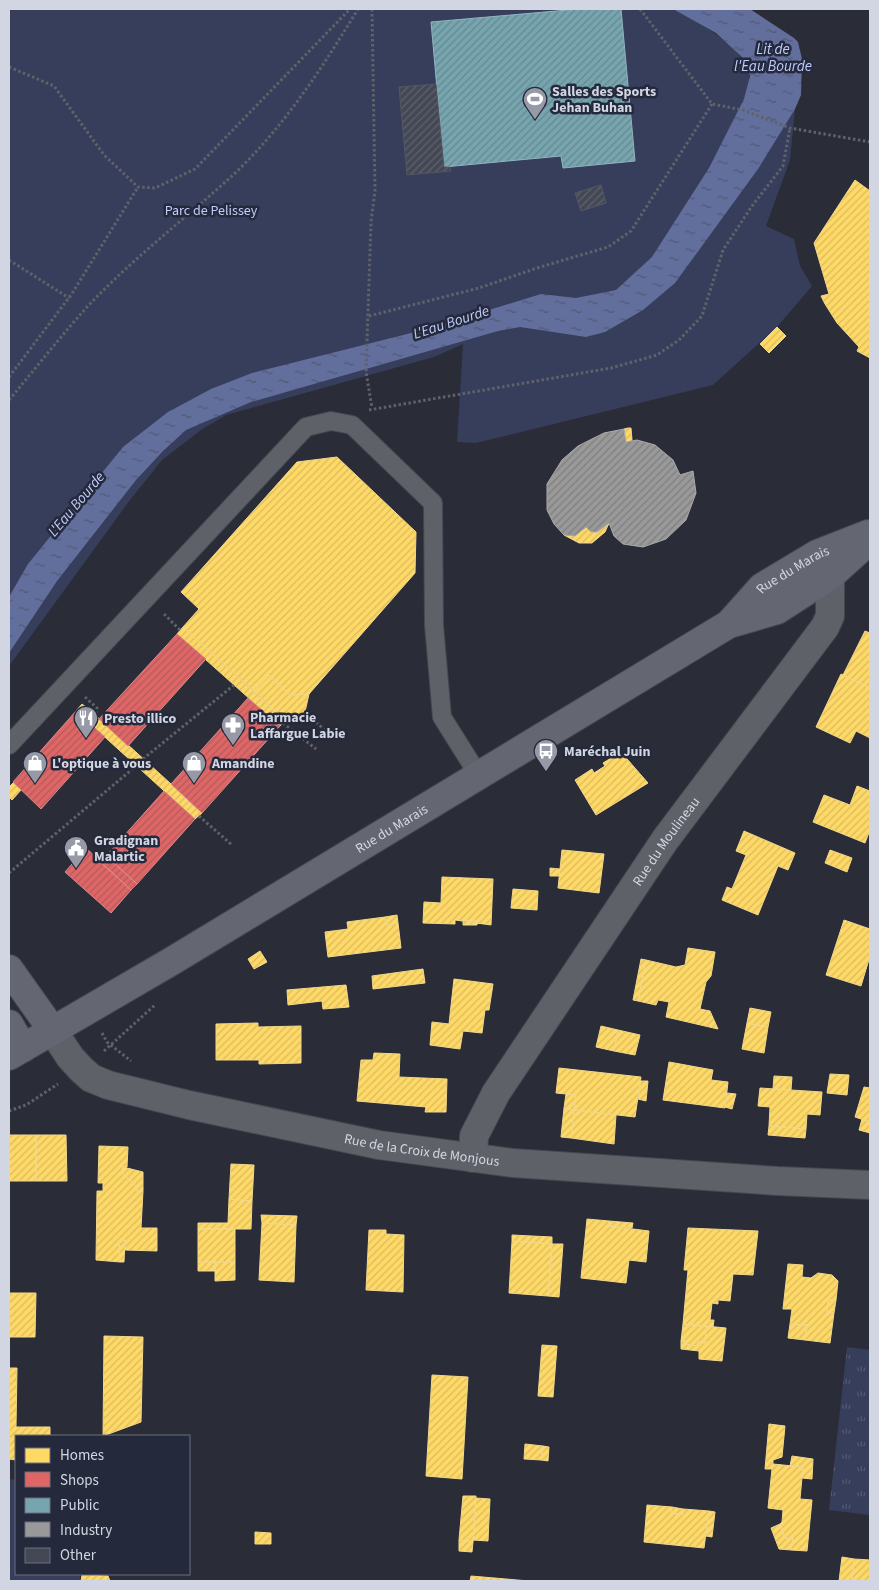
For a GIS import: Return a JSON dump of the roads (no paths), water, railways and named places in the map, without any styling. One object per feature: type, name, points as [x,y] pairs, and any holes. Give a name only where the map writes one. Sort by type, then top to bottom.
[{"type":"main road","name":"Rue du Marais","points":[[729,624],[762,587],[817,554],[870,533]]},
{"type":"main road","points":[[830,576],[870,540]]},
{"type":"main road","name":"Rue du Marais","points":[[53,1031],[729,624],[777,610],[830,576]]},
{"type":"main road","points":[[9,969],[53,1031],[16,1052],[9,1024]]},
{"type":"street","name":"Rue du Moulineau","points":[[473,1158],[474,1136],[502,1085],[665,840],[825,627],[830,616],[830,576]]},
{"type":"street","name":"Rue de la Croix de Monjous","points":[[53,1031],[70,1058],[81,1069],[91,1078],[108,1085],[388,1147],[473,1158],[768,1180],[870,1185]]},
{"type":"lane","points":[[9,745],[306,427],[331,421],[352,425],[433,502],[434,626],[442,717],[479,776]]},
{"type":"water","name":"Lit de l'Eau Bourde","points":[[673,9],[750,9],[794,38],[798,42],[802,59],[801,95],[795,109],[758,169],[675,283],[643,310],[605,332],[586,337],[520,327],[498,331],[251,402],[186,430],[136,480],[57,581],[9,653],[9,597],[28,564],[123,447],[168,412],[211,389],[252,373],[431,328],[541,294],[576,298],[616,290],[652,257],[709,168],[744,99],[750,76],[743,58],[716,33]]},
{"type":"place","name":"Salles des Sports Jehan Buhan","points":[[535,120]]},
{"type":"place","name":"Presto illico","points":[[86,739]]},
{"type":"place","name":"Pharmacie Laffargue Labie","points":[[233,746]]},
{"type":"place","name":"Maréchal Juin","points":[[546,772]]},
{"type":"place","name":"L'optique à vous","points":[[35,784]]},
{"type":"place","name":"Amandine","points":[[194,784]]},
{"type":"place","name":"Gradignan Malartic","points":[[76,869]]},
{"type":"park label","name":"Parc de Pelissey","points":[[211,210]]},
{"type":"water label","name":"L'Eau Bourde","points":[[451,322]]},
{"type":"water label","name":"L'Eau Bourde","points":[[76,504]]}]
